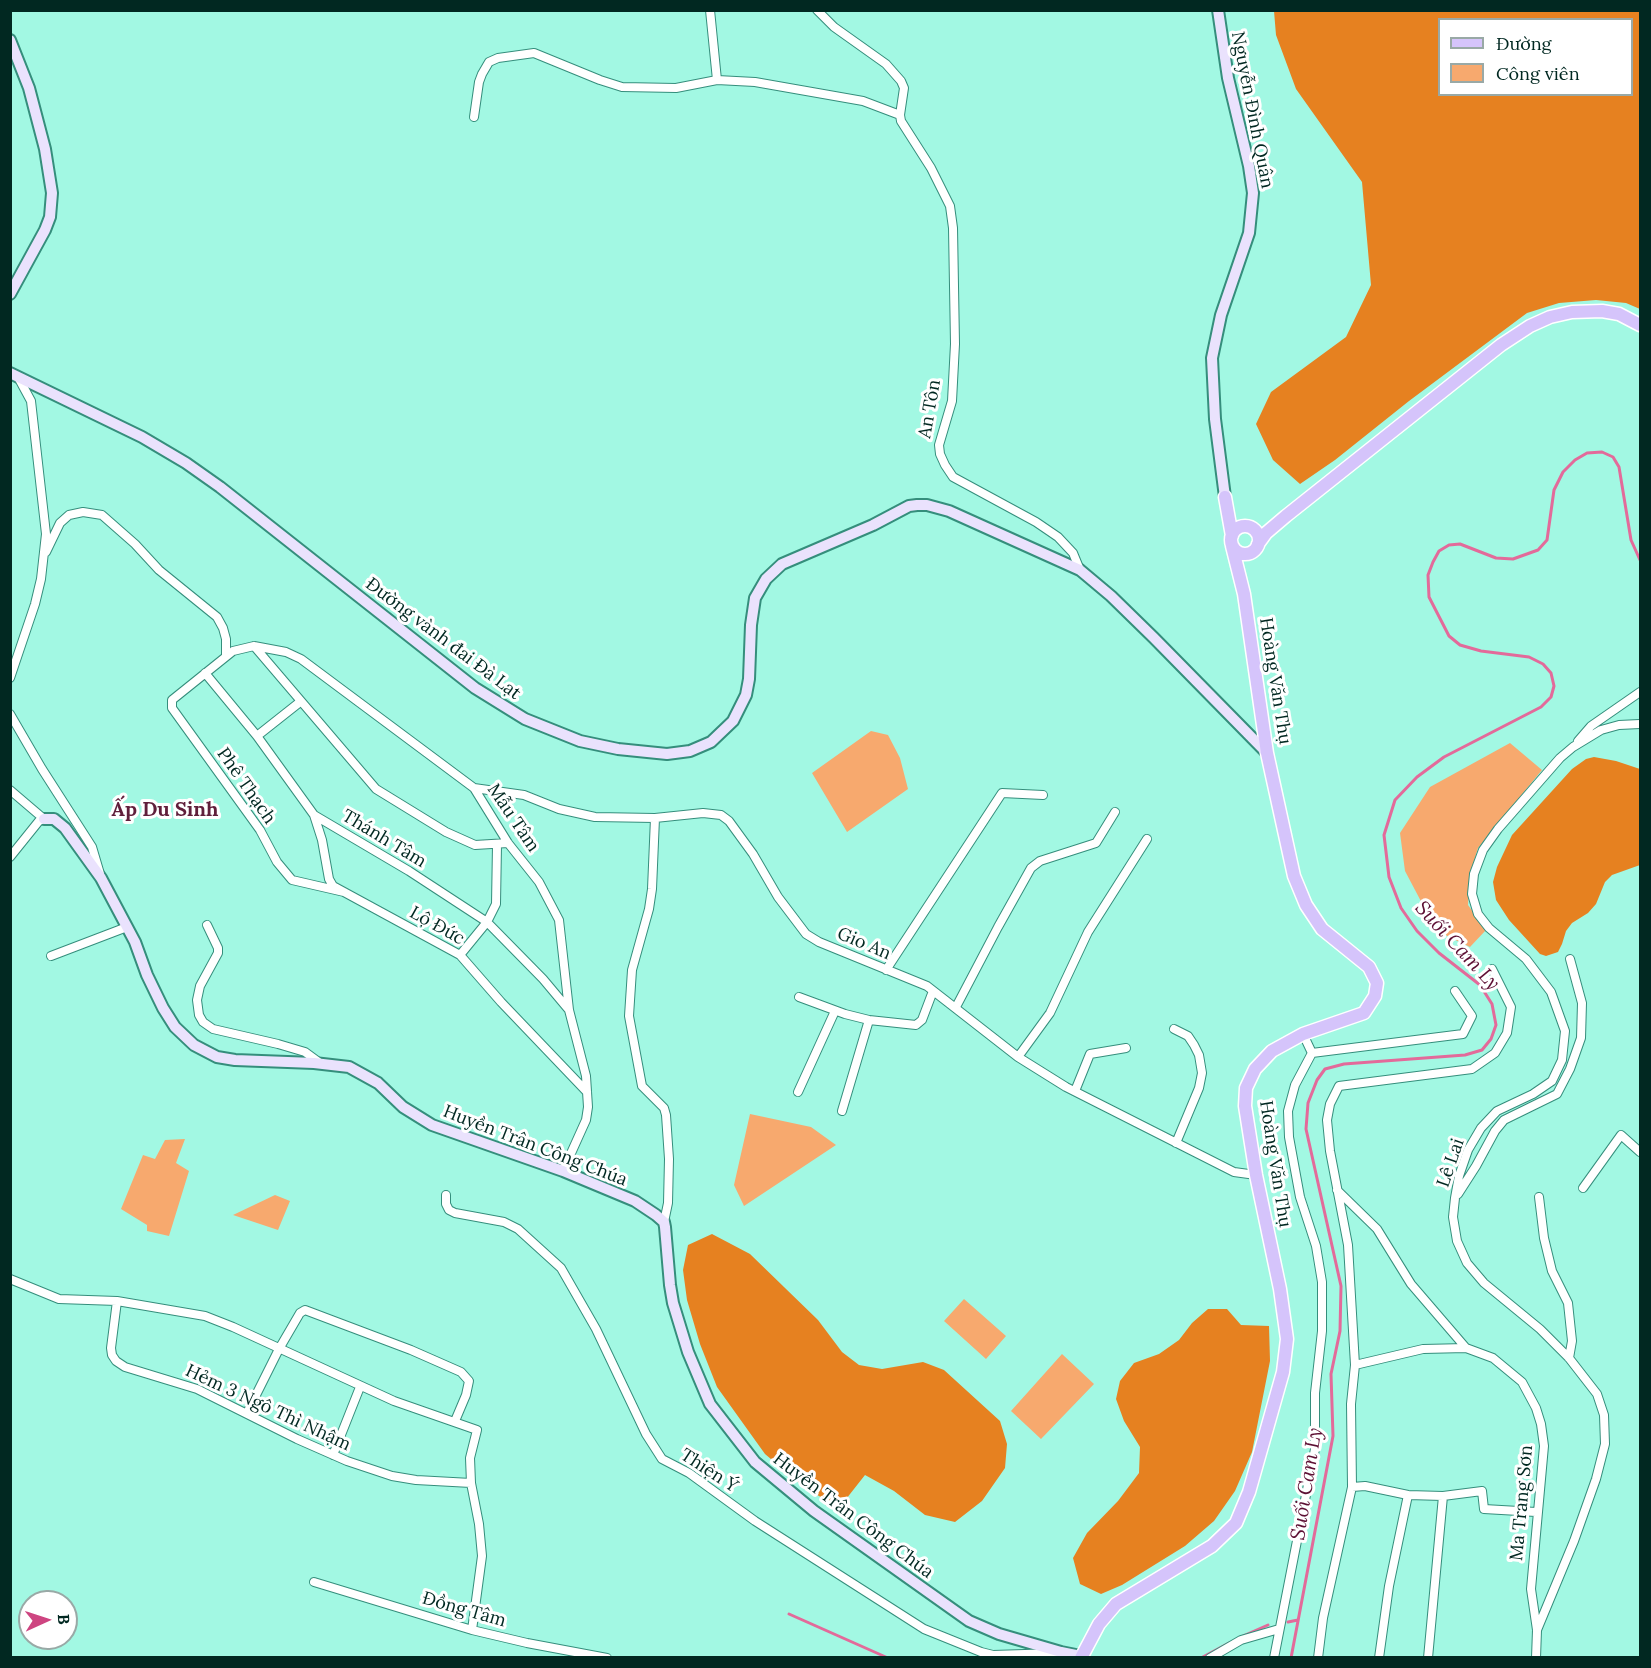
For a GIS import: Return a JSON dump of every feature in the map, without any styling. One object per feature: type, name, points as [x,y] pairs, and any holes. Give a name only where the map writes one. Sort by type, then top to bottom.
[{"type":"main road","name":"Hoàng Văn Thụ","points":[[1244,594],[1246,571],[1255,548],[1266,533],[1501,345],[1530,326],[1550,317],[1572,312],[1602,311],[1619,314],[1641,325]]},
{"type":"main road","points":[[1225,496],[1235,516],[1249,527],[1257,535],[1255,548],[1243,554],[1238,552],[1232,541],[1237,529],[1249,527]]},
{"type":"main road","name":"Hoàng Văn Thụ","points":[[1081,1657],[1099,1624],[1116,1604],[1212,1546],[1236,1523],[1249,1492],[1282,1372],[1287,1339],[1280,1289],[1256,1175],[1245,1106],[1246,1088],[1255,1069],[1272,1051],[1303,1034],[1364,1013],[1376,996],[1377,983],[1370,967],[1322,929],[1306,905],[1294,876],[1267,753],[1244,594],[1225,496]]},
{"type":"main road","name":"Hoàng Văn Thụ","points":[[1249,527],[1264,526],[1286,516]]},
{"type":"street","points":[[710,10],[717,80]]},
{"type":"street","points":[[474,117],[482,74],[489,62],[507,56],[534,53],[622,87],[676,88],[717,80],[755,82],[863,101],[900,115],[904,88],[896,73],[834,27],[817,10]]},
{"type":"street","name":"Nguyễn Đình Quân","points":[[1218,10],[1228,78],[1249,166],[1253,193],[1249,233],[1221,315],[1212,358],[1215,419],[1225,496]]},
{"type":"street","points":[[10,294],[45,230],[50,217],[52,193],[45,148],[29,88],[12,42]]},
{"type":"street","name":"An Tôn","points":[[900,115],[901,121],[931,168],[950,206],[953,228],[955,344],[951,401],[939,445],[940,454],[953,477],[1036,522],[1058,537],[1073,553],[1080,570],[1145,630],[1267,753]]},
{"type":"street","points":[[10,678],[35,604],[46,534],[31,401],[14,375]]},
{"type":"street","name":"Đường vành đai Đà Lạt","points":[[14,375],[142,437],[186,463],[220,487],[491,700],[543,727],[580,741],[618,749],[656,754],[679,753],[701,747],[719,736],[733,721],[746,695],[755,598],[766,579],[782,564],[873,525],[909,506],[927,505],[949,511],[1080,570]]},
{"type":"street","points":[[44,558],[60,523],[69,515],[82,512],[102,515],[135,544],[159,570],[217,617],[226,639],[226,656]]},
{"type":"street","points":[[205,674],[226,656],[242,648],[254,646],[376,789],[446,832],[476,845],[508,843]]},
{"type":"street","name":"Mẫu Tâm","points":[[254,646],[286,652],[301,659],[474,788],[508,843],[539,882],[559,920],[569,1010],[586,1076],[588,1107],[586,1120],[563,1171]]},
{"type":"street","name":"Thánh Tâm","points":[[205,674],[257,736],[314,815],[409,871],[487,922],[543,979],[569,1010]]},
{"type":"street","name":"Phê Thạch","points":[[205,674],[172,700],[172,708],[260,830],[277,862],[292,880],[344,892]]},
{"type":"street","points":[[1574,747],[1591,726],[1641,692]]},
{"type":"street","points":[[257,736],[300,702]]},
{"type":"street","points":[[10,714],[92,847],[101,878]]},
{"type":"street","name":"Lê Lai","points":[[1537,1630],[1574,1541],[1596,1479],[1605,1444],[1604,1415],[1597,1394],[1569,1358],[1540,1329],[1484,1283],[1467,1263],[1457,1241],[1453,1217],[1455,1198],[1459,1176],[1468,1150],[1481,1128],[1497,1110],[1533,1094],[1552,1081],[1562,1060],[1565,1031],[1551,993],[1526,959],[1489,928],[1478,914],[1472,894],[1474,874],[1483,850],[1498,829],[1560,758],[1601,730],[1619,725],[1641,724]]},
{"type":"street","name":"Gio An","points":[[474,788],[524,795],[559,809],[595,817],[655,818],[703,813],[721,815],[729,821],[753,854],[778,897],[806,934],[819,942],[933,991],[1018,1057],[1075,1091],[1234,1172],[1256,1175]]},
{"type":"street","name":"Huyền Trân Công Chúa","points":[[10,790],[44,819],[54,819],[65,828],[101,878],[128,927],[163,1008],[175,1027],[194,1045],[217,1057],[235,1060],[322,1063],[349,1067],[378,1083],[403,1107],[432,1125],[563,1171],[635,1201],[664,1222],[673,1303],[688,1352],[711,1404],[754,1462],[814,1511],[969,1621],[999,1634],[1081,1657]]},
{"type":"street","points":[[886,970],[1002,793],[1042,795]]},
{"type":"street","points":[[10,800],[20,799]]},
{"type":"street","points":[[956,1007],[1031,868],[1040,861],[1096,843],[1114,812]]},
{"type":"street","name":"Lộ Đức","points":[[314,815],[322,840],[329,879],[333,886],[460,955],[501,1002],[587,1092]]},
{"type":"street","points":[[655,818],[652,890],[632,970],[629,1016],[642,1086],[664,1108],[666,1115],[668,1203],[664,1222]]},
{"type":"street","points":[[10,857],[39,821],[44,819]]},
{"type":"street","points":[[1018,1057],[1050,1013],[1088,932],[1147,838]]},
{"type":"street","points":[[460,955],[487,922],[496,904],[497,845]]},
{"type":"street","points":[[207,925],[218,948],[218,953],[200,986],[197,1000],[199,1015],[203,1022],[213,1029],[305,1052],[322,1063]]},
{"type":"street","points":[[51,956],[128,927]]},
{"type":"street","points":[[1455,1198],[1504,1120],[1557,1094],[1570,1069],[1581,1038],[1582,1003],[1570,959]]},
{"type":"street","points":[[1318,1658],[1323,1618],[1352,1487],[1351,1404],[1354,1365],[1348,1245],[1330,1151],[1327,1120],[1330,1104],[1339,1086],[1472,1069],[1495,1053],[1507,1033],[1511,1007],[1492,969]]},
{"type":"street","points":[[799,997],[835,1011],[869,1020],[916,1025],[922,1020],[933,991]]},
{"type":"street","points":[[1312,1053],[1463,1034],[1472,1016],[1455,991]]},
{"type":"street","points":[[798,1092],[835,1011]]},
{"type":"street","points":[[842,1111],[869,1020]]},
{"type":"street","points":[[1174,1029],[1188,1036],[1194,1045],[1199,1055],[1202,1073],[1199,1088],[1176,1143]]},
{"type":"street","points":[[1303,1034],[1312,1053]]},
{"type":"street","points":[[1075,1091],[1090,1054],[1126,1048]]},
{"type":"street","points":[[1274,1658],[1316,1449],[1316,1392],[1322,1331],[1322,1282],[1316,1246],[1300,1197],[1289,1137],[1288,1111],[1295,1085],[1312,1053]]},
{"type":"street","points":[[1583,1188],[1621,1135],[1641,1152]]},
{"type":"street","points":[[1337,1190],[1377,1229],[1411,1284],[1466,1348]]},
{"type":"street","name":"Thiện Ý","points":[[446,1195],[446,1204],[450,1210],[455,1213],[504,1222],[518,1229],[561,1268],[596,1329],[646,1434],[662,1459],[688,1473],[755,1521],[924,1629],[981,1652],[993,1654],[1061,1652]]},
{"type":"street","points":[[1539,1197],[1544,1238],[1552,1271],[1568,1303],[1572,1341],[1569,1358]]},
{"type":"street","points":[[10,1278],[59,1299],[117,1301],[205,1316],[360,1387],[477,1430],[470,1458],[471,1483],[482,1548],[472,1630]]},
{"type":"street","name":"Hẻm 3 Ngô Thì Nhậm","points":[[117,1301],[111,1348],[116,1361],[125,1367],[197,1389],[288,1435],[333,1455],[392,1476],[416,1480],[471,1483]]},
{"type":"street","points":[[247,1413],[279,1349],[300,1313],[305,1310],[411,1350],[461,1372],[469,1381],[455,1421]]},
{"type":"street","name":"Ma Trang Sơn","points":[[1354,1365],[1423,1349],[1466,1348],[1493,1358],[1522,1382],[1536,1407],[1544,1446],[1536,1512],[1531,1589],[1537,1630]]},
{"type":"street","points":[[333,1455],[360,1387]]},
{"type":"street","points":[[1352,1487],[1365,1486],[1408,1495],[1443,1496],[1482,1491],[1484,1509],[1536,1512]]},
{"type":"street","points":[[1380,1658],[1389,1586],[1408,1495]]},
{"type":"street","points":[[1428,1658],[1443,1496]]},
{"type":"street","name":"Đồng Tâm","points":[[314,1582],[472,1630],[607,1658]]},
{"type":"street","points":[[1210,1658],[1241,1640],[1279,1629]]},
{"type":"street","points":[[1536,1658],[1537,1630]]},
{"type":"green space","points":[[871,731],[888,735],[900,758],[908,789],[847,832],[812,773]]},
{"type":"green space","points":[[1510,743],[1542,770],[1478,848],[1470,874],[1468,905],[1486,930],[1470,947],[1441,933],[1424,907],[1405,871],[1400,833],[1430,787]]},
{"type":"green space","points":[[750,1114],[811,1127],[836,1145],[744,1206],[734,1185]]},
{"type":"green space","points":[[185,1139],[176,1163],[189,1171],[169,1236],[147,1231],[147,1225],[121,1209],[143,1155],[155,1159],[165,1140]]},
{"type":"green space","points":[[275,1195],[290,1201],[278,1230],[233,1215]]},
{"type":"green space","points":[[964,1299],[1006,1336],[986,1359],[944,1321]]},
{"type":"green space","points":[[1062,1354],[1094,1384],[1041,1439],[1011,1411]]},
{"type":"shaded area","points":[[1274,11],[1640,11],[1640,309],[1626,303],[1596,300],[1559,303],[1527,313],[1409,401],[1335,460],[1300,484],[1273,460],[1256,424],[1271,392],[1346,337],[1371,285],[1362,182],[1296,89],[1276,35]]},
{"type":"shaded area","points":[[1594,757],[1640,769],[1640,865],[1612,875],[1605,882],[1596,904],[1588,913],[1572,923],[1566,931],[1558,952],[1546,956],[1540,954],[1509,920],[1496,900],[1493,882],[1497,867],[1512,835],[1572,769],[1586,759]]},
{"type":"shaded area","points":[[712,1234],[750,1254],[818,1320],[842,1352],[859,1365],[882,1369],[923,1362],[944,1370],[1000,1421],[1007,1444],[1005,1468],[982,1501],[955,1522],[925,1515],[894,1491],[865,1475],[839,1508],[804,1487],[765,1454],[717,1387],[700,1344],[687,1300],[683,1270],[688,1245]]},
{"type":"shaded area","points":[[1208,1309],[1227,1309],[1241,1325],[1269,1326],[1270,1361],[1252,1452],[1235,1491],[1214,1521],[1185,1546],[1122,1585],[1101,1594],[1080,1584],[1073,1558],[1087,1533],[1118,1501],[1139,1473],[1140,1447],[1124,1421],[1116,1399],[1120,1381],[1134,1363],[1159,1354],[1179,1340],[1192,1323]]},
{"type":"waterway","name":"Suối Cam Ly","points":[[1291,1658],[1333,1436],[1331,1374],[1340,1331],[1341,1286],[1306,1129],[1308,1103],[1317,1080],[1325,1069],[1344,1064],[1465,1055],[1482,1050],[1491,1039],[1496,1025],[1492,1004],[1480,985],[1439,953],[1417,931],[1401,908],[1389,877],[1384,835],[1395,800],[1417,777],[1444,757],[1541,707],[1551,697],[1554,686],[1551,673],[1543,664],[1529,657],[1481,651],[1460,645],[1449,636],[1429,597],[1428,575],[1439,551],[1449,545],[1460,544],[1496,558],[1513,559],[1538,550],[1547,540],[1554,490],[1563,472],[1575,460],[1587,453],[1602,452],[1613,457],[1619,467],[1631,540],[1640,560]]},
{"type":"waterway","points":[[789,1614],[888,1658]]},
{"type":"waterway","points":[[1288,1622],[1298,1620]]},
{"type":"waterway","points":[[1243,1636],[1268,1625]]},
{"type":"waterway","points":[[1201,1658],[1229,1643]]},
{"type":"district","name":"Ấp Du Sinh","points":[[165,810]]}]
